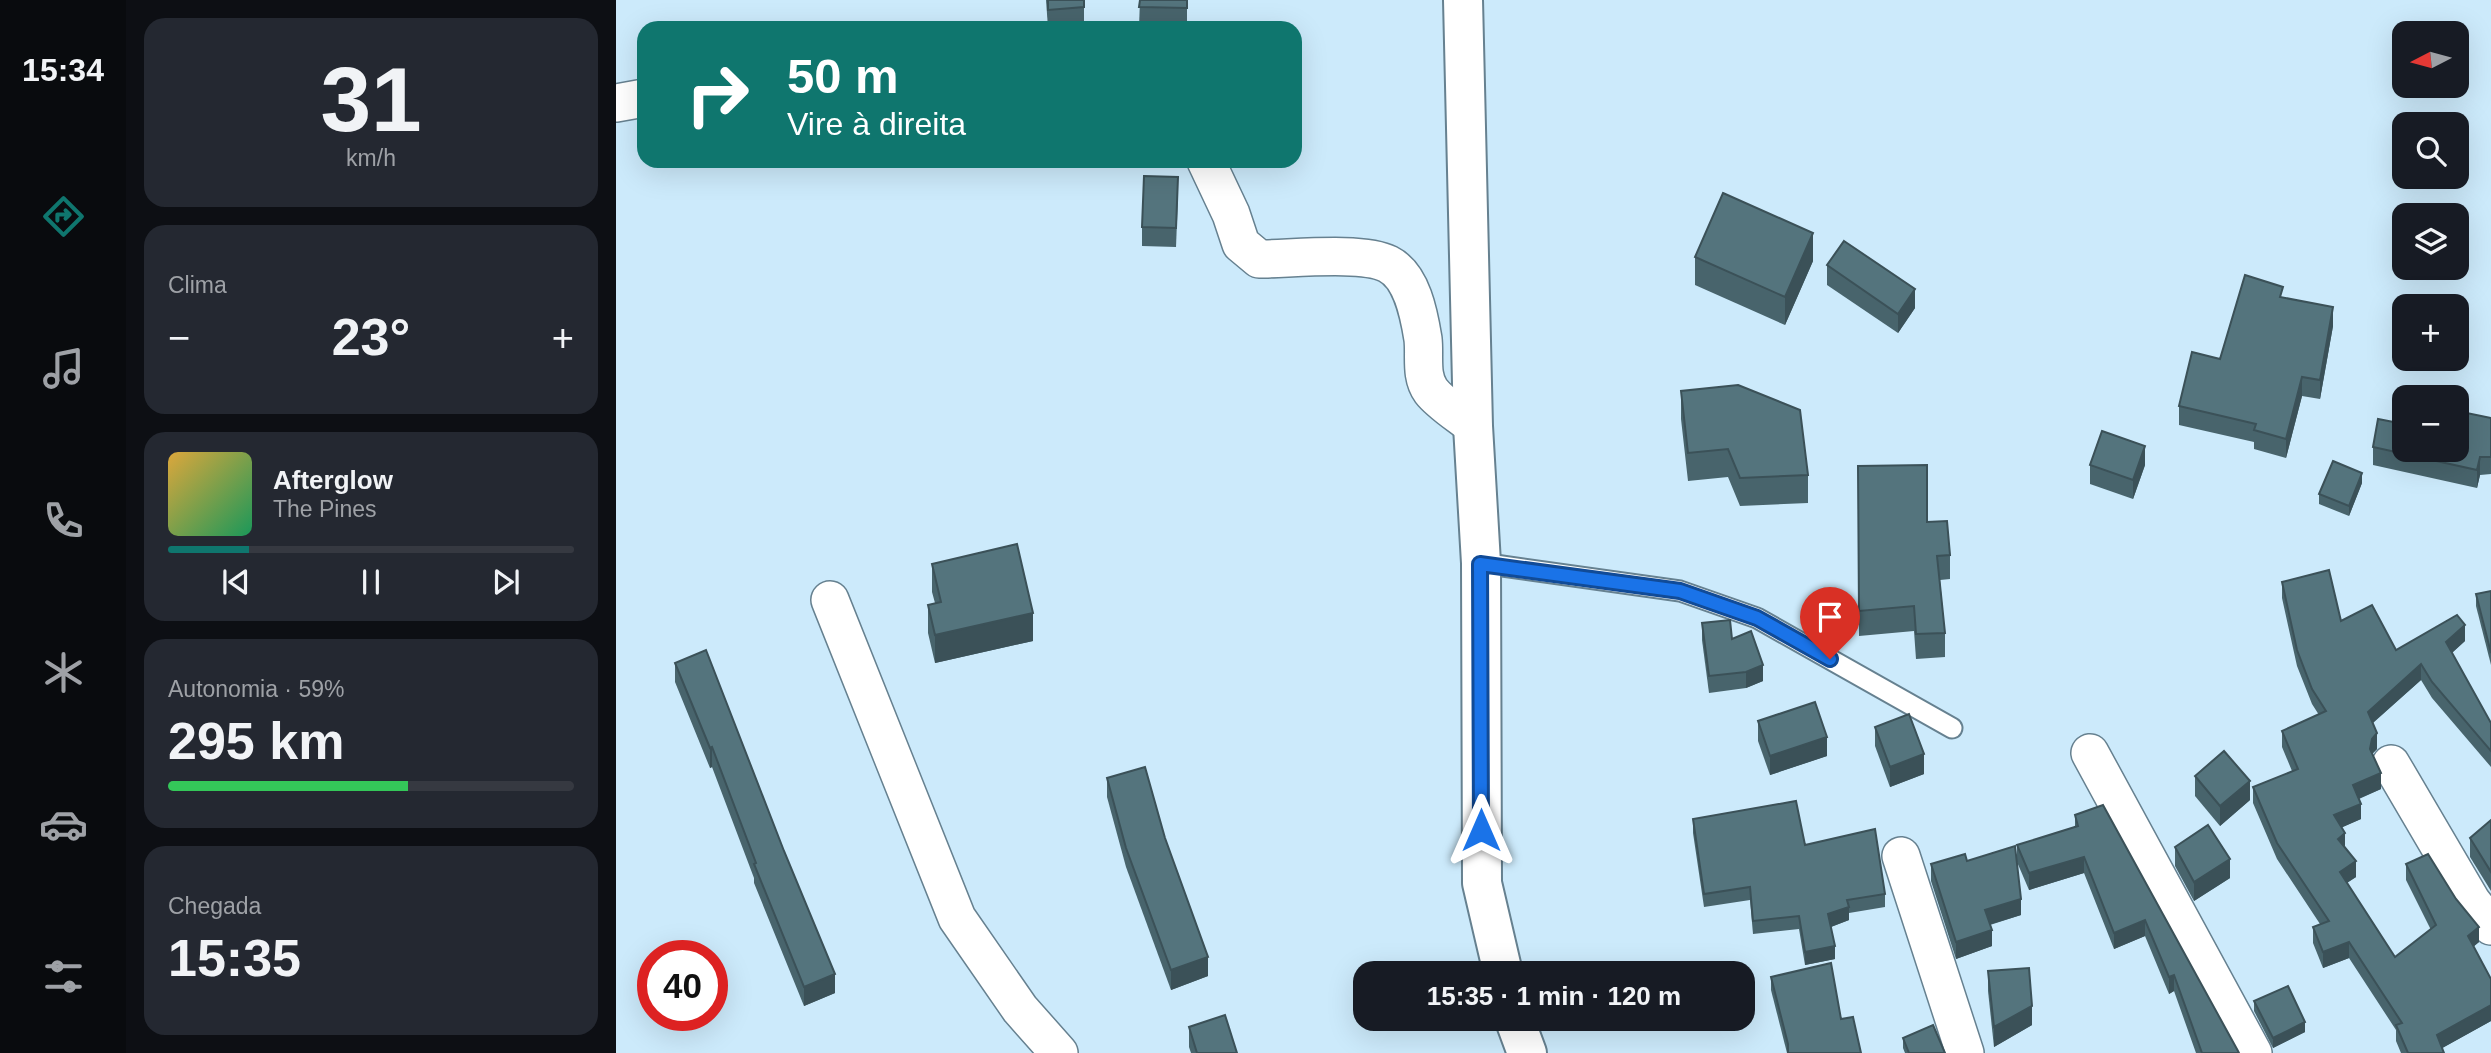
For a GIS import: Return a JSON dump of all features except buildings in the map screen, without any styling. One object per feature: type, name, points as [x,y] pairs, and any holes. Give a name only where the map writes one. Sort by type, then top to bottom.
[{"type":"street","points":[[1463,0],[1473,426],[1480,564],[1482,883],[1500,961]]},
{"type":"street","points":[[616,103],[637,99]]},
{"type":"street","points":[[1209,168],[1231,214],[1241,244],[1259,259],[1354,257],[1387,263],[1404,276],[1415,303],[1423,340],[1423,370],[1431,391],[1473,426]]},
{"type":"street","points":[[830,600],[957,918],[1020,1009],[1059,1053]]},
{"type":"street","points":[[2090,753],[2253,1053]]},
{"type":"street","points":[[2391,764],[2472,902],[2491,926]]},
{"type":"street","points":[[1901,856],[1965,1053]]},
{"type":"street","points":[[1519,1031],[1527,1053]]},
{"type":"lane","points":[[1480,564],[1680,591],[1757,618],[1952,728]]},
{"type":"route","points":[[1481,830],[1480,564],[1680,591],[1757,618],[1830,659]]}]
